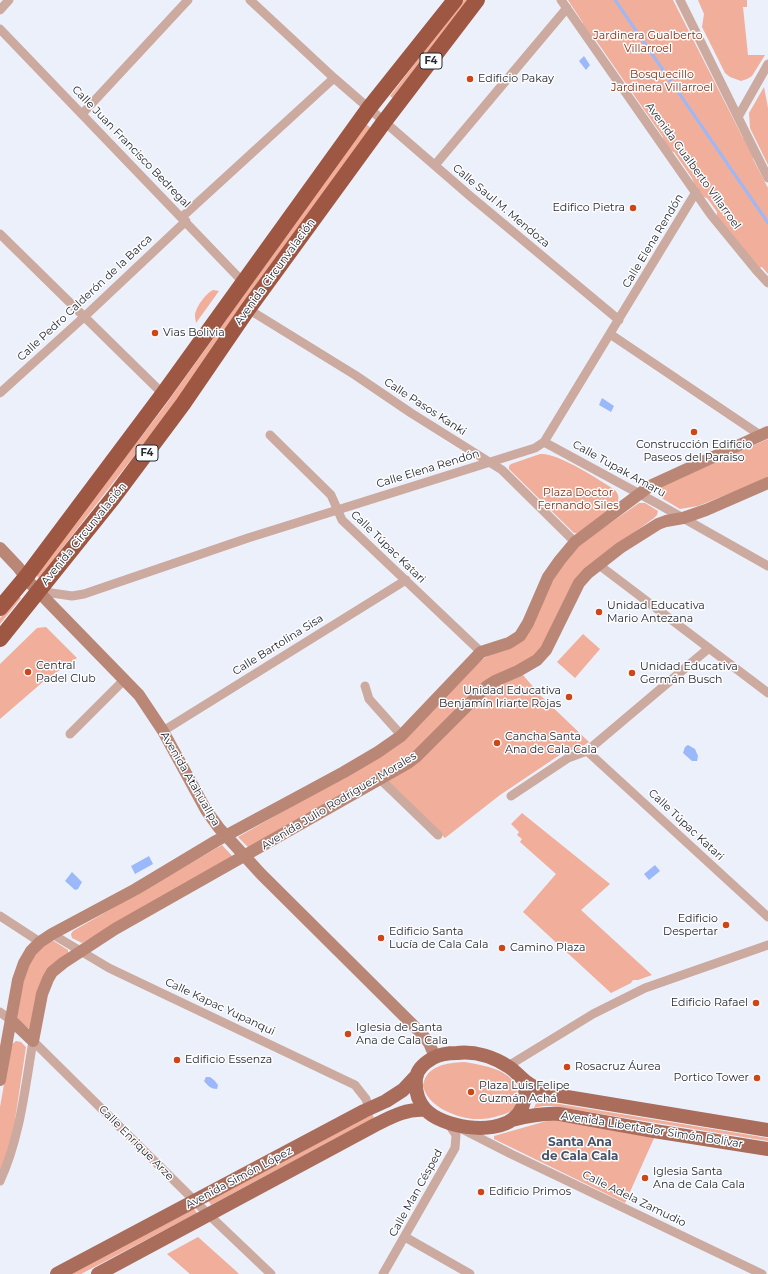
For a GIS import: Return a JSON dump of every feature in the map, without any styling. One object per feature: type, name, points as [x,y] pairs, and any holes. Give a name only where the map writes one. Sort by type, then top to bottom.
[{"type":"highway","name":"Avenida Circunvalación","points":[[0,608],[26,577],[162,394],[369,108],[455,0]]},
{"type":"highway","name":"Avenida Circunvalación","points":[[0,639],[113,498],[183,404],[248,309],[384,122],[477,0]]},
{"type":"main road","name":"Avenida Julio Rodríguez Morales","points":[[0,1080],[3,1048],[12,1021],[18,980],[24,963],[31,951],[40,942],[52,934],[136,889],[225,836],[344,772],[402,736],[481,652],[509,643],[520,636],[528,623],[548,578],[560,560],[575,542],[639,494],[663,479],[764,434]]},
{"type":"main road","name":"Avenida Julio Rodríguez Morales","points":[[34,1041],[42,994],[52,972],[80,951],[115,929],[245,857],[416,757],[477,694],[495,681],[518,671],[537,660],[546,650],[579,583],[588,573],[620,548],[658,524],[683,518],[706,510],[768,483]]},
{"type":"main road","name":"Avenida Atahuallpa","points":[[0,548],[38,591],[139,694],[163,731],[206,810],[225,836],[421,1033],[429,1043],[435,1057]]},
{"type":"main road","name":"Calle Enrique Arze","points":[[12,1021],[34,1041]]},
{"type":"main road","points":[[463,1052],[479,1054],[508,1066],[524,1080],[525,1087],[524,1102],[517,1115],[512,1120],[489,1127],[464,1127],[437,1118],[426,1110],[417,1095],[417,1075],[426,1062],[435,1057],[463,1052]]},
{"type":"main road","name":"Avenida Simón López","points":[[57,1274],[386,1101],[403,1090],[417,1075]]},
{"type":"main road","name":"Avenida Libertador Simón Bolívar","points":[[524,1080],[543,1092],[555,1095],[768,1130]]},
{"type":"main road","name":"Avenida Simón López","points":[[98,1274],[374,1124],[409,1110],[426,1110]]},
{"type":"main road","name":"Avenida Libertador Simón Bolívar","points":[[512,1120],[549,1113],[559,1114],[768,1149]]},
{"type":"street","points":[[0,10],[9,0]]},
{"type":"street","points":[[82,114],[188,0]]},
{"type":"street","name":"Calle Saul M. Mendoza","points":[[250,0],[384,122],[619,320]]},
{"type":"street","name":"Avenida Gualberto Villarroel","points":[[561,0],[711,215],[768,283]]},
{"type":"street","points":[[680,0],[768,178]]},
{"type":"street","points":[[435,165],[567,8]]},
{"type":"street","name":"Calle Juan Francisco Bedregal","points":[[0,29],[243,282]]},
{"type":"street","points":[[738,117],[768,64]]},
{"type":"street","name":"Calle Pedro Calderón de la Barca","points":[[0,393],[84,317],[184,219],[334,78]]},
{"type":"street","name":"Calle Elena Rendón","points":[[38,591],[72,596],[84,594],[337,509],[536,448],[544,442],[696,192]]},
{"type":"street","points":[[0,234],[162,394]]},
{"type":"street","name":"Calle Pasos Kanki","points":[[248,309],[355,375],[411,413],[502,470],[575,542]]},
{"type":"street","points":[[610,334],[764,434]]},
{"type":"street","name":"Calle Túpac Katari","points":[[270,435],[331,495],[342,520],[481,652]]},
{"type":"street","name":"Calle Tupak Amaru","points":[[544,442],[768,566]]},
{"type":"street","points":[[599,565],[768,693]]},
{"type":"street","name":"Calle Bartolina Sisa","points":[[163,731],[406,580]]},
{"type":"street","points":[[511,796],[568,758],[587,751],[709,648]]},
{"type":"street","points":[[70,734],[125,679]]},
{"type":"street","points":[[365,686],[369,699],[402,736]]},
{"type":"street","name":"Calle Túpac Katari","points":[[587,751],[768,917]]},
{"type":"street","points":[[380,779],[438,835]]},
{"type":"street","points":[[0,916],[40,942]]},
{"type":"street","name":"Calle Kapac Yupanqui","points":[[52,934],[109,968],[355,1085],[366,1099],[369,1109]]},
{"type":"street","points":[[508,1066],[593,1014],[645,988],[768,945]]},
{"type":"street","name":"Calle Enrique Arze","points":[[0,1012],[12,1021]]},
{"type":"street","name":"Calle Enrique Arze","points":[[34,1041],[209,1215],[271,1274]]},
{"type":"street","name":"Avenida Julio Rodríguez Morales","points":[[0,1181],[8,1164],[17,1132],[34,1041]]},
{"type":"street","name":"Calle Man Césped","points":[[383,1274],[455,1148],[456,1135],[450,1123]]},
{"type":"street","name":"Calle Adela Zamudio","points":[[450,1123],[505,1151],[762,1274]]},
{"type":"street","points":[[405,1237],[470,1274]]},
{"type":"green space","points":[[463,0],[469,0],[394,99],[390,96]]},
{"type":"green space","name":"Jardinera Gualberto Villarroel","points":[[568,0],[673,0],[743,138],[746,139],[754,155],[753,159],[768,188],[768,274],[762,267],[759,268],[717,217],[717,212],[707,198],[703,197],[695,186],[692,178],[674,152],[670,151],[662,139],[663,137],[593,36],[590,37],[582,26],[583,23]]},
{"type":"green space","points":[[698,0],[747,0],[747,7],[743,7],[748,55],[765,55],[752,76],[741,81],[730,77],[725,73],[702,27],[704,14]]},
{"type":"green space","points":[[764,87],[768,108],[768,165],[750,128],[749,113]]},
{"type":"green space","points":[[366,124],[372,129],[169,411],[39,578],[35,574],[164,407]]},
{"type":"green space","points":[[213,290],[219,291],[196,323],[195,313],[201,301]]},
{"type":"green space","points":[[768,439],[768,478],[698,506],[680,509],[660,497],[657,493],[660,487]]},
{"type":"green space","name":"Plaza Doctor Fernando Siles","points":[[540,454],[557,457],[615,490],[618,494],[618,502],[616,506],[577,533],[574,533],[509,469],[511,464]]},
{"type":"green space","points":[[639,503],[645,503],[658,511],[657,515],[600,557],[540,650],[418,750],[250,849],[238,837],[359,768],[484,658],[511,648],[554,574],[579,545]]},
{"type":"green space","points":[[18,596],[21,598],[0,624],[0,618]]},
{"type":"green space","name":"Central Padel Club","points":[[46,627],[77,658],[44,681],[0,719],[0,664],[37,628]]},
{"type":"green space","points":[[583,634],[600,649],[575,678],[557,662]]},
{"type":"green space","points":[[523,675],[541,696],[589,742],[577,750],[567,750],[500,795],[445,838],[387,782],[483,696],[498,686]]},
{"type":"green space","points":[[522,813],[610,884],[581,910],[652,975],[638,980],[633,980],[631,983],[611,993],[523,912],[556,874],[520,842],[522,839],[517,835],[519,832],[511,824]]},
{"type":"green space","points":[[222,845],[234,858],[82,943],[72,938],[71,934],[73,931]]},
{"type":"green space","points":[[52,940],[68,950],[68,955],[51,968],[31,1030],[17,1019],[23,982],[29,964],[34,956],[41,948]]},
{"type":"green space","points":[[16,1041],[21,1042],[26,1047],[13,1133],[0,1175],[0,1107],[11,1045]]},
{"type":"green space","name":"Plaza Luis Felipe Guzmán Achá","points":[[464,1062],[489,1067],[505,1074],[511,1079],[516,1085],[518,1093],[517,1102],[512,1110],[505,1114],[491,1118],[472,1119],[445,1111],[430,1100],[425,1093],[423,1085],[425,1078],[429,1073],[433,1069],[445,1064]]},
{"type":"green space","points":[[537,1095],[553,1103],[768,1138],[768,1141],[552,1106],[534,1108],[537,1101]]},
{"type":"green space","points":[[372,1113],[374,1118],[211,1205],[208,1200]]},
{"type":"green space","points":[[550,1120],[655,1136],[625,1203],[494,1139],[494,1136]]},
{"type":"green space","points":[[194,1209],[197,1213],[81,1274],[70,1274]]},
{"type":"green space","points":[[198,1237],[239,1274],[190,1274],[167,1254]]},
{"type":"water","points":[[584,56],[590,65],[586,70],[579,61]]},
{"type":"water","points":[[602,398],[614,406],[611,412],[599,405]]},
{"type":"water","points":[[688,745],[695,749],[698,756],[697,761],[692,761],[683,753],[685,747]]},
{"type":"water","points":[[149,856],[153,864],[135,874],[131,866]]},
{"type":"water","points":[[655,865],[660,871],[649,880],[644,874]]},
{"type":"water","points":[[72,872],[82,882],[78,889],[75,890],[65,881]]},
{"type":"water","points":[[206,1077],[210,1077],[214,1080],[218,1085],[217,1089],[211,1088],[204,1081]]},
{"type":"waterway","points":[[615,0],[768,223]]},
{"type":"place","name":"Edificio Pakay","points":[[470,79]]},
{"type":"place","name":"Edifico Pietra","points":[[633,208]]},
{"type":"place","name":"Vias Bolivia","points":[[155,333]]},
{"type":"place","name":"Construcción Edificio Paseos del Paraiso","points":[[694,432]]},
{"type":"place","name":"Unidad Educativa Mario Antezana","points":[[599,612]]},
{"type":"place","name":"Central Padel Club","points":[[28,672]]},
{"type":"place","name":"Unidad Educativa Germán Busch","points":[[632,673]]},
{"type":"place","name":"Unidad Educativa Benjamín Iriarte Rojas","points":[[569,697]]},
{"type":"place","name":"Cancha Santa Ana de Cala Cala","points":[[497,743]]},
{"type":"place","name":"Edificio Despertar","points":[[726,925]]},
{"type":"place","name":"Edificio Santa Lucía de Cala Cala","points":[[381,938]]},
{"type":"place","name":"Camino Plaza","points":[[502,948]]},
{"type":"place","name":"Edificio Rafael","points":[[756,1003]]},
{"type":"place","name":"Iglesia de Santa Ana de Cala Cala","points":[[348,1034]]},
{"type":"place","name":"Edificio Essenza","points":[[177,1060]]},
{"type":"place","name":"Rosacruz Áurea","points":[[567,1067]]},
{"type":"place","name":"Portico Tower","points":[[757,1078]]},
{"type":"place","name":"Plaza Luis Felipe Guzmán Achá","points":[[471,1092]]},
{"type":"place","name":"Iglesia Santa Ana de Cala Cala","points":[[645,1178]]},
{"type":"place","name":"Edificio Primos","points":[[481,1192]]},
{"type":"district","name":"Santa Ana de Cala Cala","points":[[580,1149]]},
{"type":"park label","name":"Bosquecillo Jardinera Villarroel","points":[[662,81]]}]
